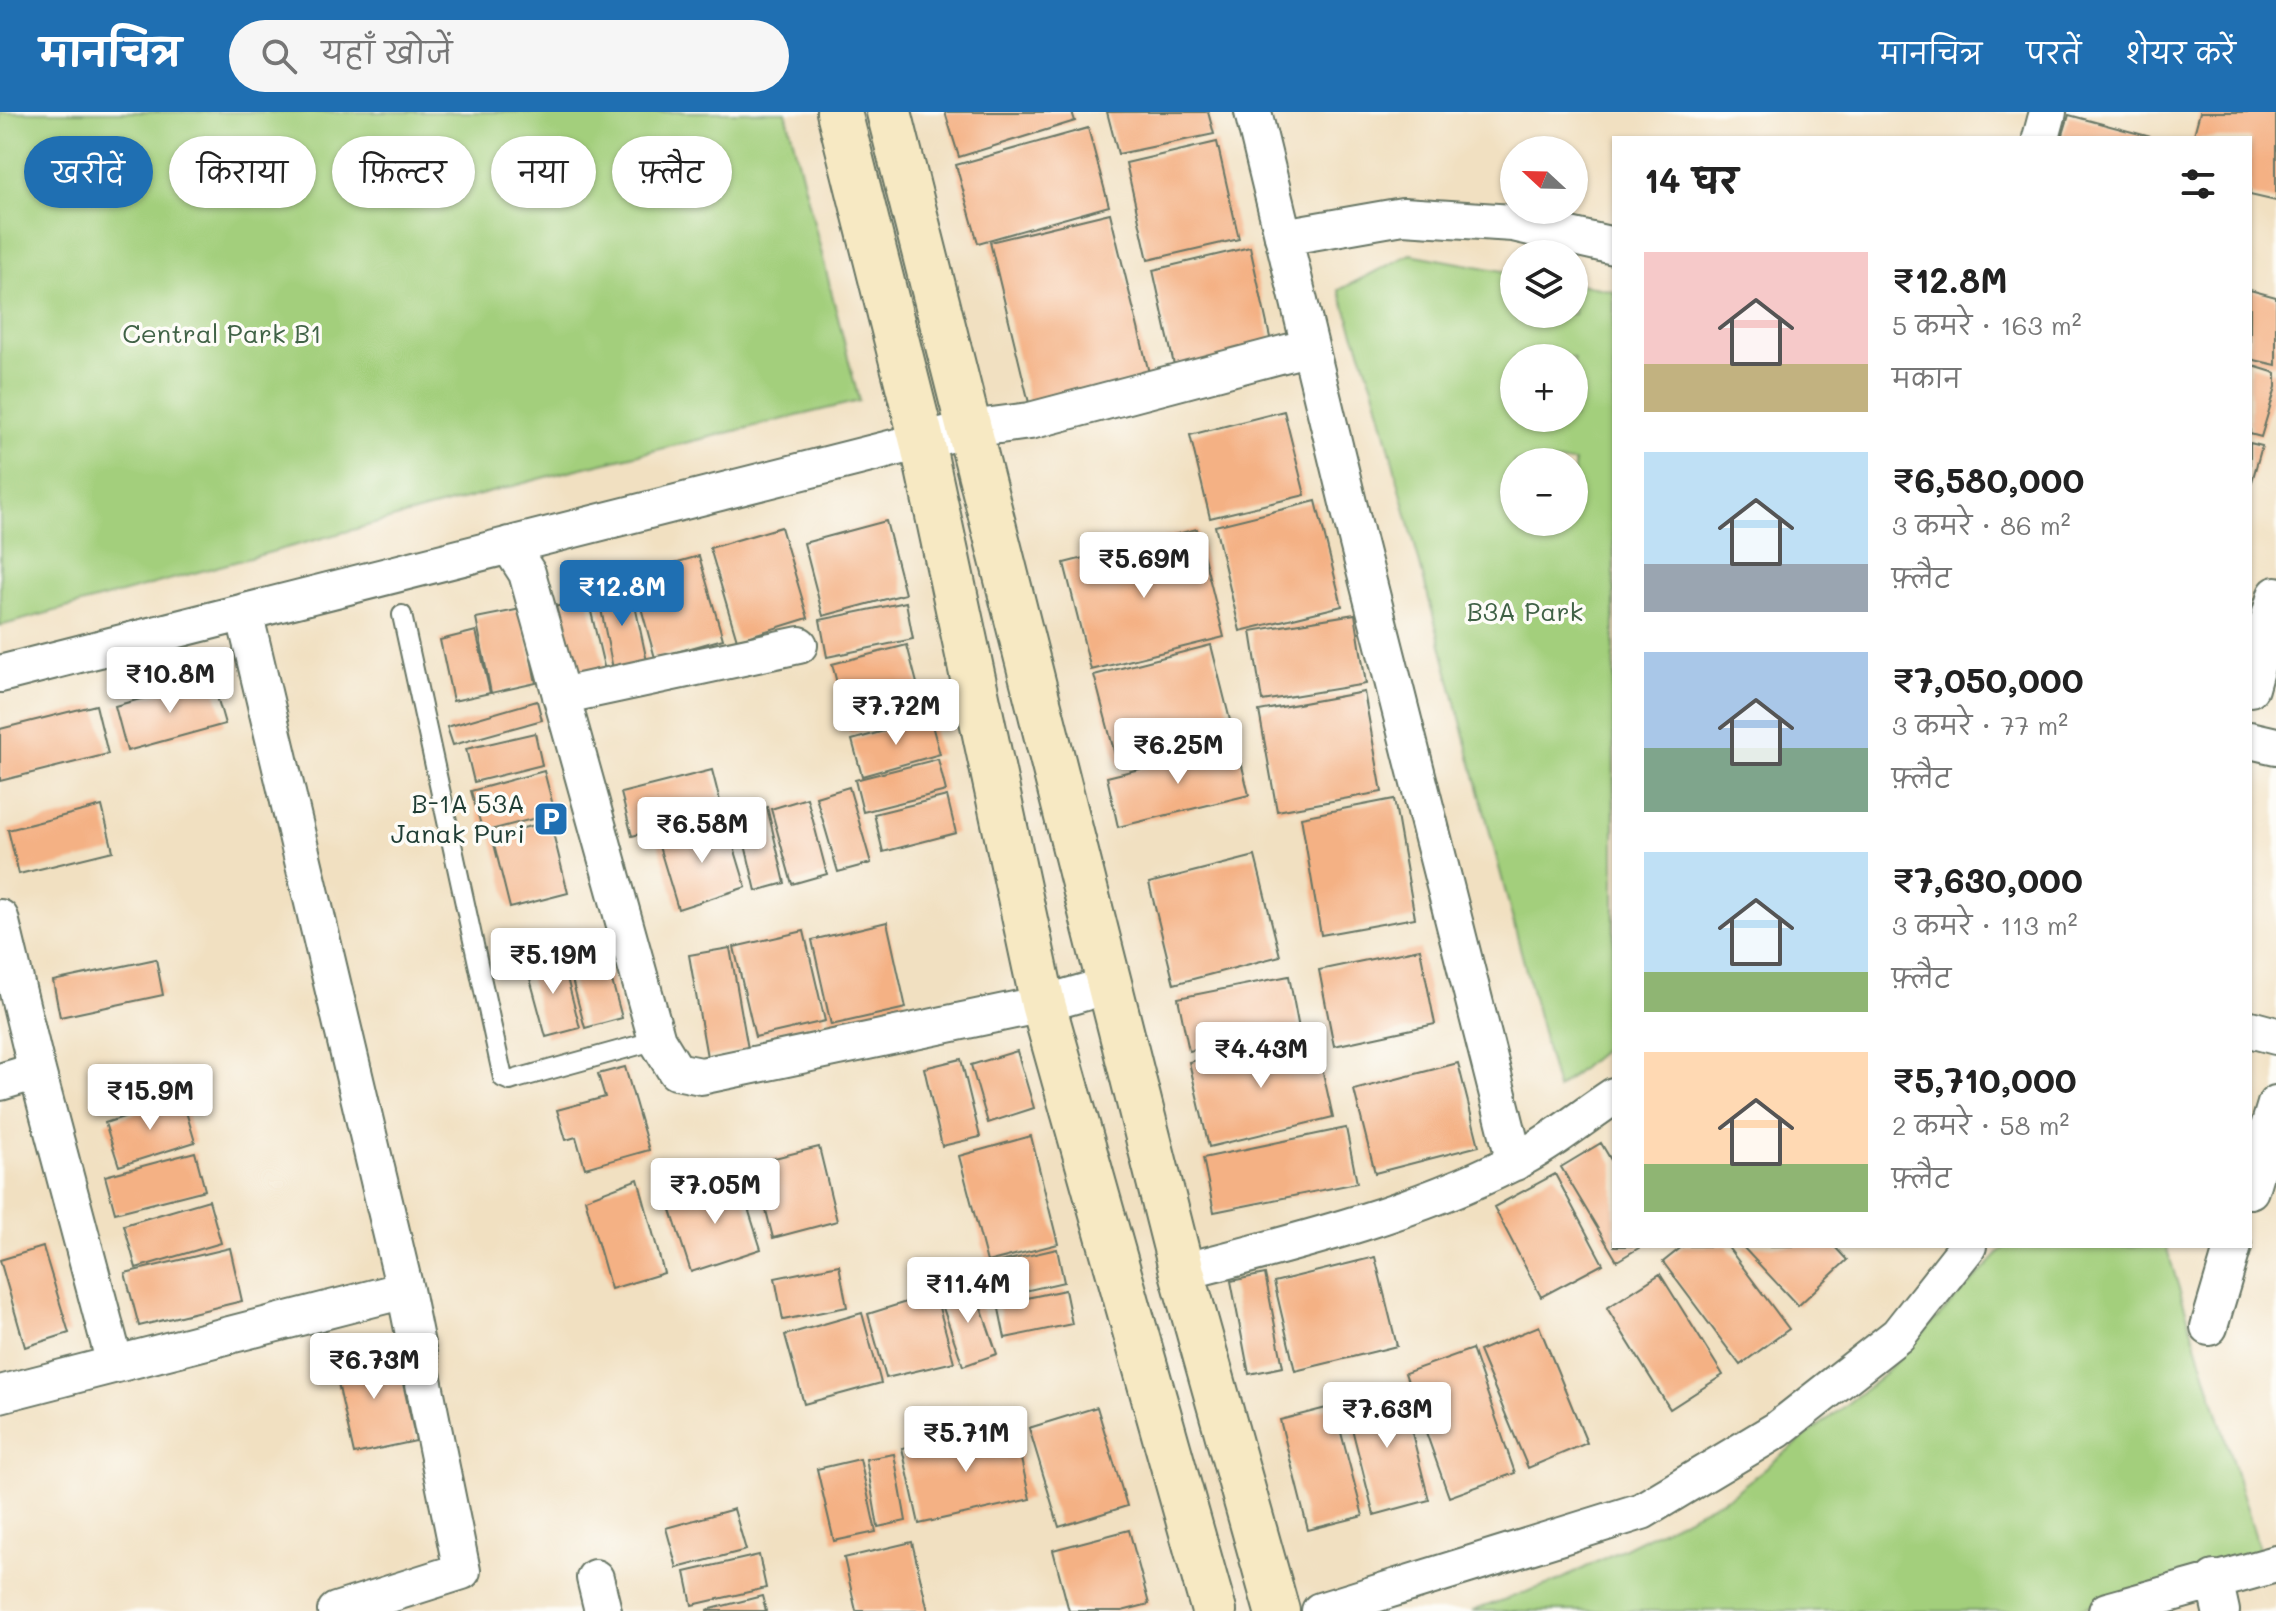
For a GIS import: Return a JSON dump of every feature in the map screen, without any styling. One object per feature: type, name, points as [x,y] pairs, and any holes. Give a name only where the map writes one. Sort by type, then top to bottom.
[{"type":"street","points":[[839,112],[922,441],[1043,1004],[1214,1611]]},
{"type":"street","points":[[889,112],[1182,1272],[1277,1611]]},
{"type":"street","points":[[1253,112],[1515,1162]]},
{"type":"street","points":[[2042,136],[2048,112]]},
{"type":"street","points":[[1283,237],[1403,216],[1513,223],[1612,246]]},
{"type":"street","points":[[0,674],[244,612],[518,559],[922,441],[969,429],[1030,421],[1310,347]]},
{"type":"street","points":[[518,559],[561,696],[657,1040],[676,1071],[701,1076],[1043,1004],[1110,985]]},
{"type":"street","points":[[2252,681],[2276,595]]},
{"type":"street","points":[[244,612],[405,1290],[462,1571],[336,1611]]},
{"type":"street","points":[[561,696],[799,645]]},
{"type":"street","points":[[2252,740],[2276,746]]},
{"type":"street","points":[[0,918],[115,1364]]},
{"type":"street","points":[[2252,1030],[2276,1036]]},
{"type":"street","points":[[0,1082],[37,1071]]},
{"type":"street","points":[[1182,1272],[1282,1246],[1420,1203],[1515,1162],[1612,1097]]},
{"type":"street","points":[[2252,1183],[2276,1104]]},
{"type":"street","points":[[1320,1611],[1642,1511],[1777,1430],[1898,1335],[1966,1248]]},
{"type":"street","points":[[2209,1327],[2232,1248]]},
{"type":"street","points":[[0,1394],[405,1290]]},
{"type":"street","points":[[2107,1611],[2217,1595],[2276,1564]]},
{"type":"lane","points":[[402,615],[503,1078],[516,1079],[657,1040]]},
{"type":"green space","name":"Central Park B1","points":[[0,112],[786,112],[859,401],[561,473],[0,626]]},
{"type":"green space","name":"B3A Park","points":[[1410,254],[1500,270],[1500,328],[1588,328],[1588,286],[1612,291],[1612,1043],[1557,1089],[1374,389],[1339,290]]},
{"type":"green space","points":[[2004,1248],[2167,1248],[2263,1561],[2071,1611],[1472,1611],[1558,1581],[1730,1496],[1881,1377]]},
{"type":"building","points":[[945,112],[1072,112],[1075,121],[959,157]]},
{"type":"building","points":[[1107,112],[1208,112],[1214,134],[1118,154]]},
{"type":"building","points":[[2200,112],[2276,112],[2276,201],[2252,195],[2252,136],[2194,136]]},
{"type":"building","points":[[2069,115],[2147,136],[2063,136]]},
{"type":"building","points":[[1088,128],[1109,206],[978,243],[956,165]]},
{"type":"building","points":[[1217,142],[1239,239],[1148,260],[1126,163]]},
{"type":"building","points":[[1110,213],[1150,377],[1030,407],[990,242]]},
{"type":"building","points":[[1250,247],[1273,351],[1176,374],[1153,270]]},
{"type":"building","points":[[2252,291],[2276,297],[2276,365],[2252,359]]},
{"type":"building","points":[[2252,366],[2276,373],[2276,387],[2261,437],[2252,435]]},
{"type":"building","points":[[1284,411],[1305,495],[1210,518],[1190,435]]},
{"type":"building","points":[[2252,444],[2262,446],[2252,481]]},
{"type":"building","points":[[1316,501],[1342,606],[1240,631],[1215,526]]},
{"type":"building","points":[[886,521],[905,594],[823,616],[804,543]]},
{"type":"building","points":[[781,527],[808,618],[737,640],[710,548]]},
{"type":"building","points":[[1197,529],[1224,637],[1091,670],[1064,563]]},
{"type":"building","points":[[699,556],[723,639],[655,658],[632,575]]},
{"type":"building","points":[[630,582],[648,666],[614,674],[597,589]]},
{"type":"building","points":[[588,599],[606,675],[568,684],[550,608]]},
{"type":"building","points":[[906,602],[913,639],[827,657],[820,620]]},
{"type":"building","points":[[521,609],[536,683],[491,693],[476,618]]},
{"type":"building","points":[[1355,614],[1366,684],[1262,701],[1251,631]]},
{"type":"building","points":[[476,631],[490,693],[453,701],[440,640]]},
{"type":"building","points":[[907,645],[925,714],[850,733],[832,664]]},
{"type":"building","points":[[1211,645],[1234,736],[1118,766],[1094,675]]},
{"type":"building","points":[[212,679],[225,724],[127,751],[115,706]]},
{"type":"building","points":[[1364,692],[1382,792],[1277,811],[1259,711]]},
{"type":"building","points":[[537,701],[542,720],[453,745],[447,727]]},
{"type":"building","points":[[96,705],[108,754],[0,781],[0,729]]},
{"type":"building","points":[[930,718],[940,754],[862,776],[852,740]]},
{"type":"building","points":[[535,733],[542,765],[474,782],[466,749]]},
{"type":"building","points":[[1237,745],[1249,795],[1118,827],[1107,777]]},
{"type":"building","points":[[938,759],[946,791],[863,812],[855,780]]},
{"type":"building","points":[[712,770],[723,813],[632,836],[621,793]]},
{"type":"building","points":[[544,771],[555,813],[483,832],[471,791]]},
{"type":"building","points":[[849,787],[871,863],[838,872],[816,797]]},
{"type":"building","points":[[947,796],[956,833],[883,852],[874,814]]},
{"type":"building","points":[[807,798],[827,874],[792,884],[771,809]]},
{"type":"building","points":[[1394,799],[1415,918],[1321,935],[1301,817]]},
{"type":"building","points":[[102,806],[113,851],[19,874],[8,830]]},
{"type":"building","points":[[767,807],[785,883],[756,891],[738,815]]},
{"type":"building","points":[[550,821],[568,893],[510,908],[492,836]]},
{"type":"building","points":[[726,821],[746,887],[678,909],[658,843]]},
{"type":"building","points":[[1255,856],[1280,956],[1174,984],[1149,883]]},
{"type":"building","points":[[887,922],[906,1008],[831,1025],[812,940]]},
{"type":"building","points":[[804,931],[825,1021],[755,1037],[734,947]]},
{"type":"building","points":[[601,940],[622,1018],[585,1028],[564,950]]},
{"type":"building","points":[[730,948],[748,1049],[707,1057],[689,955]]},
{"type":"building","points":[[1420,949],[1435,1024],[1334,1046],[1319,970]]},
{"type":"building","points":[[561,955],[580,1028],[546,1037],[526,964]]},
{"type":"building","points":[[156,959],[163,995],[60,1017],[53,981]]},
{"type":"building","points":[[1289,976],[1299,1029],[1189,1051],[1178,998]]},
{"type":"building","points":[[1314,1033],[1333,1117],[1209,1147],[1189,1062]]},
{"type":"building","points":[[1017,1051],[1034,1108],[988,1123],[971,1065]]},
{"type":"building","points":[[961,1059],[980,1137],[942,1146],[924,1068]]},
{"type":"building","points":[[1458,1063],[1479,1146],[1375,1173],[1354,1090]]},
{"type":"building","points":[[625,1067],[649,1150],[585,1168],[576,1137],[566,1140],[557,1110],[605,1097],[598,1074]]},
{"type":"building","points":[[182,1098],[195,1142],[119,1166],[105,1123]]},
{"type":"building","points":[[1346,1128],[1357,1183],[1214,1212],[1203,1158]]},
{"type":"building","points":[[1031,1136],[1058,1244],[987,1262],[959,1156]]},
{"type":"building","points":[[1601,1143],[1612,1162],[1612,1248],[1639,1248],[1617,1261],[1561,1167]]},
{"type":"building","points":[[819,1147],[837,1221],[773,1238],[754,1163]]},
{"type":"building","points":[[195,1152],[205,1190],[115,1213],[105,1176]]},
{"type":"building","points":[[1555,1174],[1603,1264],[1541,1297],[1494,1207]]},
{"type":"building","points":[[638,1179],[664,1273],[611,1289],[585,1199]]},
{"type":"building","points":[[739,1180],[761,1249],[691,1272],[669,1204]]},
{"type":"building","points":[[209,1200],[221,1243],[136,1268],[124,1225]]},
{"type":"building","points":[[43,1247],[69,1333],[25,1347],[0,1260]]},
{"type":"building","points":[[230,1248],[242,1301],[139,1326],[125,1273]]},
{"type":"building","points":[[1680,1248],[1728,1248],[1789,1329],[1740,1365],[1663,1262]]},
{"type":"building","points":[[1744,1248],[1836,1248],[1847,1260],[1798,1306]]},
{"type":"building","points":[[1057,1249],[1064,1282],[994,1298],[987,1265]]},
{"type":"building","points":[[1375,1257],[1397,1346],[1295,1371],[1274,1282]]},
{"type":"building","points":[[839,1265],[847,1307],[783,1320],[775,1278]]},
{"type":"building","points":[[1265,1274],[1283,1367],[1249,1374],[1231,1281]]},
{"type":"building","points":[[1660,1274],[1723,1375],[1670,1409],[1607,1308]]},
{"type":"building","points":[[973,1284],[997,1354],[963,1366],[939,1296]]},
{"type":"building","points":[[1065,1290],[1072,1324],[1005,1338],[998,1304]]},
{"type":"building","points":[[935,1293],[954,1362],[886,1378],[868,1314]]},
{"type":"building","points":[[862,1313],[881,1383],[804,1404],[785,1335]]},
{"type":"building","points":[[1539,1326],[1587,1443],[1528,1468],[1479,1351]]},
{"type":"building","points":[[395,1348],[416,1441],[354,1454],[333,1361]]},
{"type":"building","points":[[1472,1349],[1515,1473],[1449,1497],[1405,1373]]},
{"type":"building","points":[[1400,1386],[1429,1500],[1374,1515],[1345,1401]]},
{"type":"building","points":[[1334,1406],[1363,1516],[1308,1530],[1280,1420]]},
{"type":"building","points":[[1097,1407],[1127,1506],[1059,1527],[1029,1428]]},
{"type":"building","points":[[1013,1424],[1030,1499],[919,1524],[902,1448]]},
{"type":"building","points":[[894,1454],[906,1521],[878,1527],[866,1459]]},
{"type":"building","points":[[860,1459],[876,1532],[834,1541],[817,1469]]},
{"type":"building","points":[[734,1509],[746,1550],[677,1568],[666,1528]]},
{"type":"building","points":[[1129,1530],[1149,1604],[1122,1611],[1069,1611],[1053,1550]]},
{"type":"building","points":[[912,1542],[928,1611],[856,1611],[844,1558]]},
{"type":"building","points":[[759,1555],[766,1588],[692,1605],[685,1572]]},
{"type":"building","points":[[762,1596],[766,1611],[707,1611],[707,1610]]},
{"type":"place","name":"B-1A 53A Janak Puri","points":[[551,819]]}]
